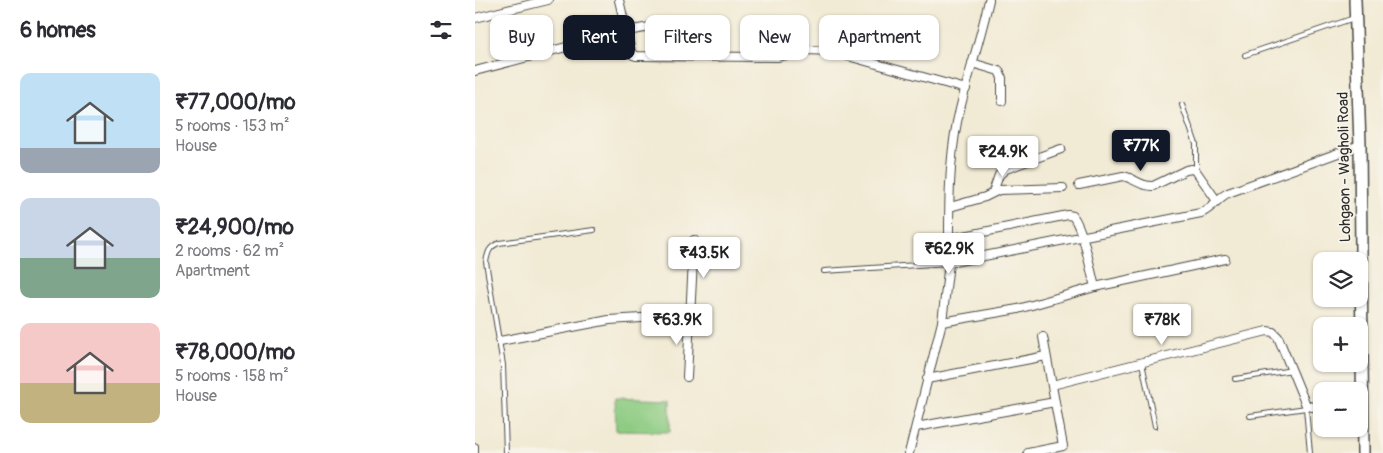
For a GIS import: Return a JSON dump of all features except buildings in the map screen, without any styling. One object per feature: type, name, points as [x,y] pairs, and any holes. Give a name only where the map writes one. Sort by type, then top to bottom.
[{"type":"main road","name":"Lohgaon - Wagholi Road","points":[[1355,0],[1360,145],[1361,382]]},
{"type":"main road","name":"Lohgaon - Wagholi Road","points":[[1362,437],[1363,453]]},
{"type":"street","points":[[475,18],[548,0]]},
{"type":"street","points":[[619,0],[623,15]]},
{"type":"street","points":[[909,453],[942,322],[949,263],[950,208],[957,124],[989,0]]},
{"type":"street","points":[[475,71],[563,48]]},
{"type":"street","points":[[635,56],[777,57],[818,50],[831,51],[966,89]]},
{"type":"street","points":[[972,63],[999,71],[1002,78],[1002,101]]},
{"type":"street","points":[[949,263],[1201,213],[1209,210],[1228,193],[1360,145]]},
{"type":"street","points":[[993,192],[999,175],[1006,169],[1061,148]]},
{"type":"street","points":[[1079,184],[1123,176],[1147,187],[1192,169],[1196,171],[1217,201]]},
{"type":"street","points":[[950,208],[985,197],[993,192],[1007,189],[1041,190],[1063,188]]},
{"type":"street","points":[[949,239],[1068,215],[1073,216],[1095,287]]},
{"type":"street","points":[[687,377],[695,240]]},
{"type":"street","points":[[942,322],[1018,309],[1095,287],[1225,259]]},
{"type":"street","points":[[500,340],[609,320],[690,316]]},
{"type":"street","points":[[1052,385],[1273,332],[1278,337],[1302,399],[1306,406],[1313,407]]},
{"type":"street","points":[[1028,453],[1063,446],[1043,337]]},
{"type":"street","points":[[927,379],[1047,356]]},
{"type":"street","points":[[916,426],[1055,402]]},
{"type":"lane","points":[[1245,55],[1355,17]]},
{"type":"lane","points":[[1182,105],[1196,144],[1196,171]]},
{"type":"lane","points":[[506,453],[503,365],[486,262],[492,246],[499,243],[594,230]]},
{"type":"lane","points":[[824,271],[949,263]]},
{"type":"lane","points":[[1142,362],[1155,426]]},
{"type":"lane","points":[[1235,379],[1292,370]]},
{"type":"lane","points":[[1250,416],[1306,406],[1310,453]]},
{"type":"lane","points":[[475,446],[476,453]]},
{"type":"green space","points":[[615,398],[670,400],[670,432],[616,431]]}]
